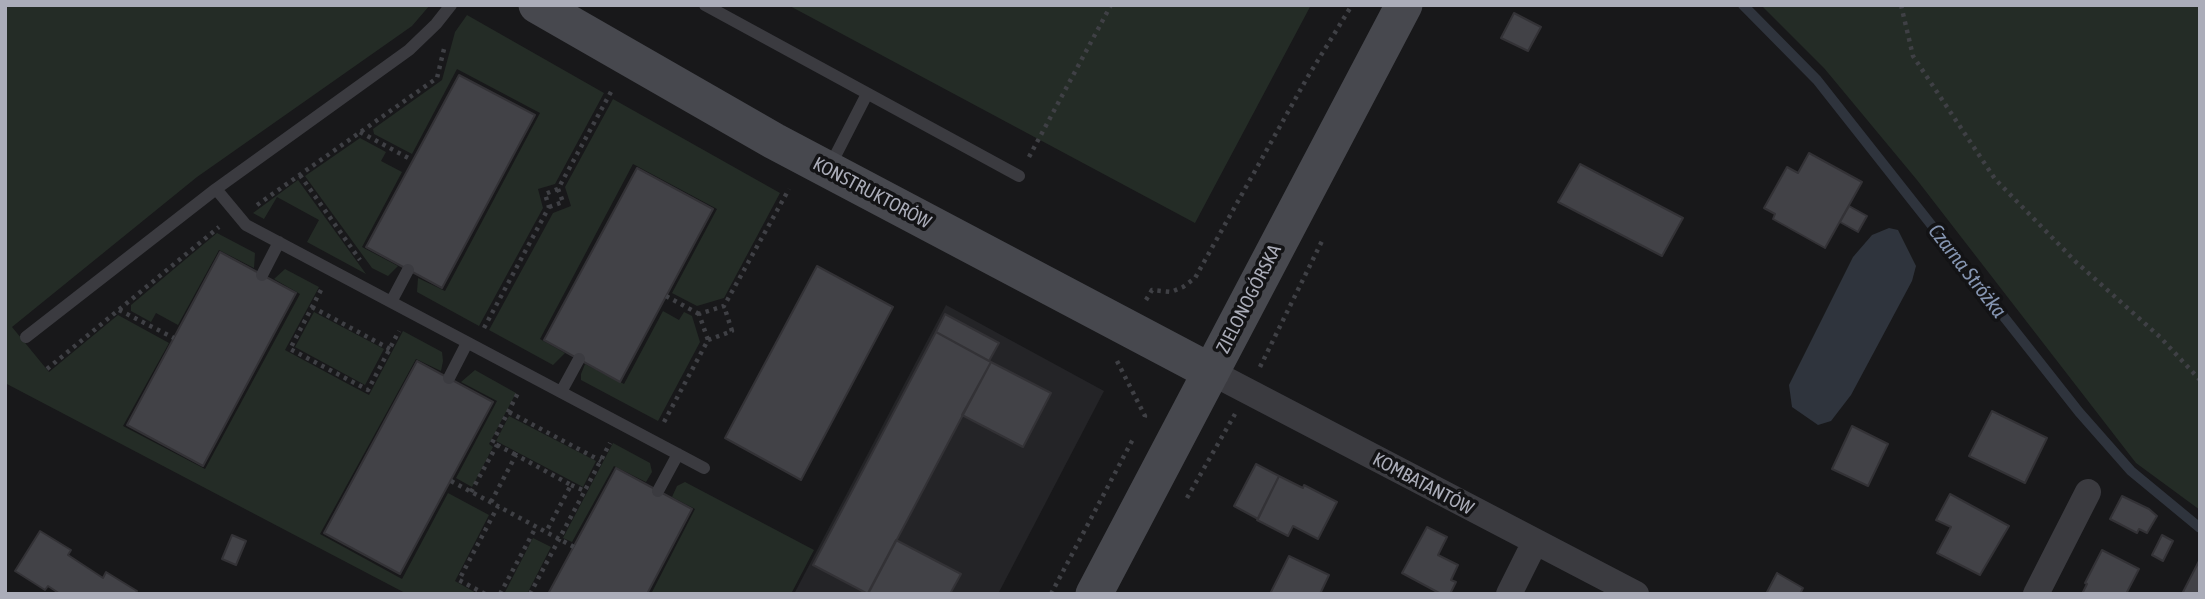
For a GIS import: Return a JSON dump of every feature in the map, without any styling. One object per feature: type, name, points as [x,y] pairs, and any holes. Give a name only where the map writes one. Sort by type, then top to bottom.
[{"type":"street","name":"KONSTRUKTORÓW","points":[[537,5],[774,141],[1211,372]]},
{"type":"street","name":"ZIELONOGÓRSKA","points":[[1094,594],[1404,5]]},
{"type":"street","name":"KOMBATANTÓW","points":[[1211,372],[1636,594]]},
{"type":"street","points":[[2036,594],[2088,492]]},
{"type":"street","points":[[1509,594],[1535,542]]},
{"type":"lane","points":[[26,337],[216,190],[409,50],[451,5]]},
{"type":"lane","points":[[705,5],[1019,176]]},
{"type":"lane","points":[[828,170],[867,94]]},
{"type":"lane","points":[[216,190],[246,225],[704,468]]},
{"type":"lane","points":[[262,275],[279,242]]},
{"type":"lane","points":[[391,302],[408,270]]},
{"type":"lane","points":[[449,378],[467,342]]},
{"type":"lane","points":[[561,392],[579,359]]},
{"type":"lane","points":[[658,491],[678,454]]},
{"type":"path","points":[[1019,176],[1111,5]]},
{"type":"path","points":[[1051,594],[1145,416],[1116,360],[1152,290],[1171,292],[1195,278],[1307,78],[1352,5]]},
{"type":"path","points":[[1901,5],[1913,56],[1995,180],[2076,262],[2160,337],[2200,380]]},
{"type":"path","points":[[47,369],[217,229],[300,175],[437,78],[446,43]]},
{"type":"path","points":[[549,207],[545,194],[558,190],[612,90]]},
{"type":"path","points":[[360,132],[412,160]]},
{"type":"path","points":[[300,175],[369,271],[399,287]]},
{"type":"path","points":[[699,314],[724,306],[789,189]]},
{"type":"path","points":[[482,332],[549,207],[563,202],[558,190]]},
{"type":"path","points":[[217,229],[271,257]]},
{"type":"path","points":[[324,286],[290,349],[345,379],[368,390],[401,327]]},
{"type":"path","points":[[666,296],[699,314],[708,340]]},
{"type":"path","points":[[661,427],[708,340],[732,331],[724,306]]},
{"type":"path","points":[[312,307],[390,349]]},
{"type":"path","points":[[119,310],[174,338]]},
{"type":"path","points":[[508,384],[520,391],[492,443],[584,491]]},
{"type":"path","points":[[509,412],[601,461]]},
{"type":"path","points":[[530,594],[612,440]]},
{"type":"path","points":[[471,492],[497,445]]},
{"type":"path","points":[[491,502],[516,455]]},
{"type":"path","points":[[451,481],[574,547]]},
{"type":"path","points":[[547,532],[571,485]]},
{"type":"path","points":[[485,594],[459,580],[498,506]]},
{"type":"path","points":[[500,594],[536,527]]},
{"type":"shaded area","points":[[5,5],[430,5],[412,26],[197,177],[12,327],[49,372],[118,315],[169,343],[123,426],[205,469],[300,294],[274,279],[285,269],[319,287],[285,350],[348,384],[369,395],[403,331],[442,352],[441,371],[416,359],[320,534],[402,579],[448,493],[489,515],[455,581],[478,594],[407,594],[5,383]]},
{"type":"shaded area","points":[[788,5],[1311,5],[1195,223]]},
{"type":"shaded area","points":[[1761,5],[2200,5],[2200,510],[2136,463],[1917,180],[1824,68]]},
{"type":"shaded area","points":[[467,15],[604,93],[555,184],[538,189],[543,208],[479,326],[417,292],[418,278],[445,291],[540,113],[457,69],[412,154],[374,134],[373,129],[442,80],[455,32]]},
{"type":"shaded area","points":[[613,99],[780,193],[724,298],[697,306],[672,293],[717,209],[633,164],[540,339],[565,353],[553,365],[489,330],[553,213],[571,206],[565,187]]},
{"type":"shaded area","points":[[360,138],[386,152],[381,161],[402,172],[362,247],[398,266],[388,276],[372,268],[305,176]]},
{"type":"shaded area","points":[[298,180],[366,274],[307,242],[319,220],[277,197],[264,219],[253,213]]},
{"type":"shaded area","points":[[1889,228],[1898,230],[1916,266],[1912,281],[1851,395],[1831,421],[1818,425],[1792,407],[1789,385],[1853,257],[1872,235]]},
{"type":"shaded area","points":[[217,233],[255,253],[254,268],[219,250],[178,325],[156,313],[151,322],[131,311],[131,305]]},
{"type":"shaded area","points":[[946,305],[1104,391],[998,594],[794,594]]},
{"type":"shaded area","points":[[663,311],[679,320],[684,312],[692,316],[700,342],[658,421],[581,380],[581,374],[585,364],[624,384]]},
{"type":"shaded area","points":[[314,312],[384,349],[365,385],[295,347]]},
{"type":"shaded area","points":[[475,370],[516,393],[489,444],[493,447],[472,487],[456,478],[497,401],[461,382]]},
{"type":"shaded area","points":[[509,416],[596,461],[583,487],[496,441]]},
{"type":"shaded area","points":[[613,443],[650,463],[652,472],[646,482],[614,466],[572,542],[563,538]]},
{"type":"shaded area","points":[[685,482],[814,550],[791,594],[651,594],[695,509],[672,497],[677,486]]},
{"type":"shaded area","points":[[533,538],[551,547],[527,594],[504,594]]},
{"type":"building","points":[[1514,13],[1541,27],[1528,51],[1501,38]]},
{"type":"building","points":[[459,75],[535,115],[442,288],[366,247]]},
{"type":"building","points":[[1809,153],[1862,182],[1825,248],[1773,219],[1775,214],[1764,208],[1787,167],[1798,173]]},
{"type":"building","points":[[1580,164],[1683,218],[1662,256],[1558,202]]},
{"type":"building","points":[[637,168],[713,209],[620,382],[544,340]]},
{"type":"building","points":[[1849,206],[1867,216],[1858,232],[1840,222]]},
{"type":"building","points":[[220,252],[296,293],[203,466],[127,425]]},
{"type":"building","points":[[817,266],[893,307],[801,480],[725,438]]},
{"type":"building","points":[[945,314],[999,343],[989,361],[936,332]]},
{"type":"building","points":[[936,332],[991,362],[868,594],[813,565]]},
{"type":"building","points":[[417,361],[493,402],[400,574],[324,533]]},
{"type":"building","points":[[991,362],[1051,393],[1023,447],[962,415]]},
{"type":"building","points":[[1992,411],[2047,438],[2025,483],[1969,456]]},
{"type":"building","points":[[1852,426],[1888,444],[1868,486],[1832,469]]},
{"type":"building","points":[[1256,464],[1279,476],[1258,519],[1234,506]]},
{"type":"building","points":[[616,468],[692,509],[647,594],[548,594]]},
{"type":"building","points":[[1279,476],[1337,502],[1318,539],[1293,526],[1288,536],[1257,520]]},
{"type":"building","points":[[1950,494],[2009,526],[1980,575],[1937,553],[1951,527],[1936,520]]},
{"type":"building","points":[[2122,496],[2149,509],[2157,516],[2147,533],[2139,529],[2137,533],[2110,519]]},
{"type":"building","points":[[1427,527],[1447,537],[1438,555],[1458,565],[1451,580],[1456,582],[1450,594],[1441,594],[1402,573]]},
{"type":"building","points":[[40,531],[71,550],[68,555],[103,578],[106,572],[137,591],[135,594],[60,594],[48,586],[45,590],[15,571]]},
{"type":"building","points":[[232,535],[246,541],[236,565],[222,559]]},
{"type":"building","points":[[2162,535],[2173,541],[2163,561],[2152,555]]},
{"type":"building","points":[[896,540],[961,574],[950,594],[868,593]]},
{"type":"building","points":[[2102,550],[2139,569],[2126,594],[2082,594]]},
{"type":"building","points":[[1289,556],[1329,575],[1320,594],[1270,594]]},
{"type":"building","points":[[2199,561],[2200,594],[2186,594],[2183,592]]},
{"type":"building","points":[[1777,573],[1803,588],[1800,594],[1766,594]]},
{"type":"waterway","name":"Czarna Stróżka","points":[[1743,5],[1817,80],[2079,412],[2131,471],[2200,528]]}]
